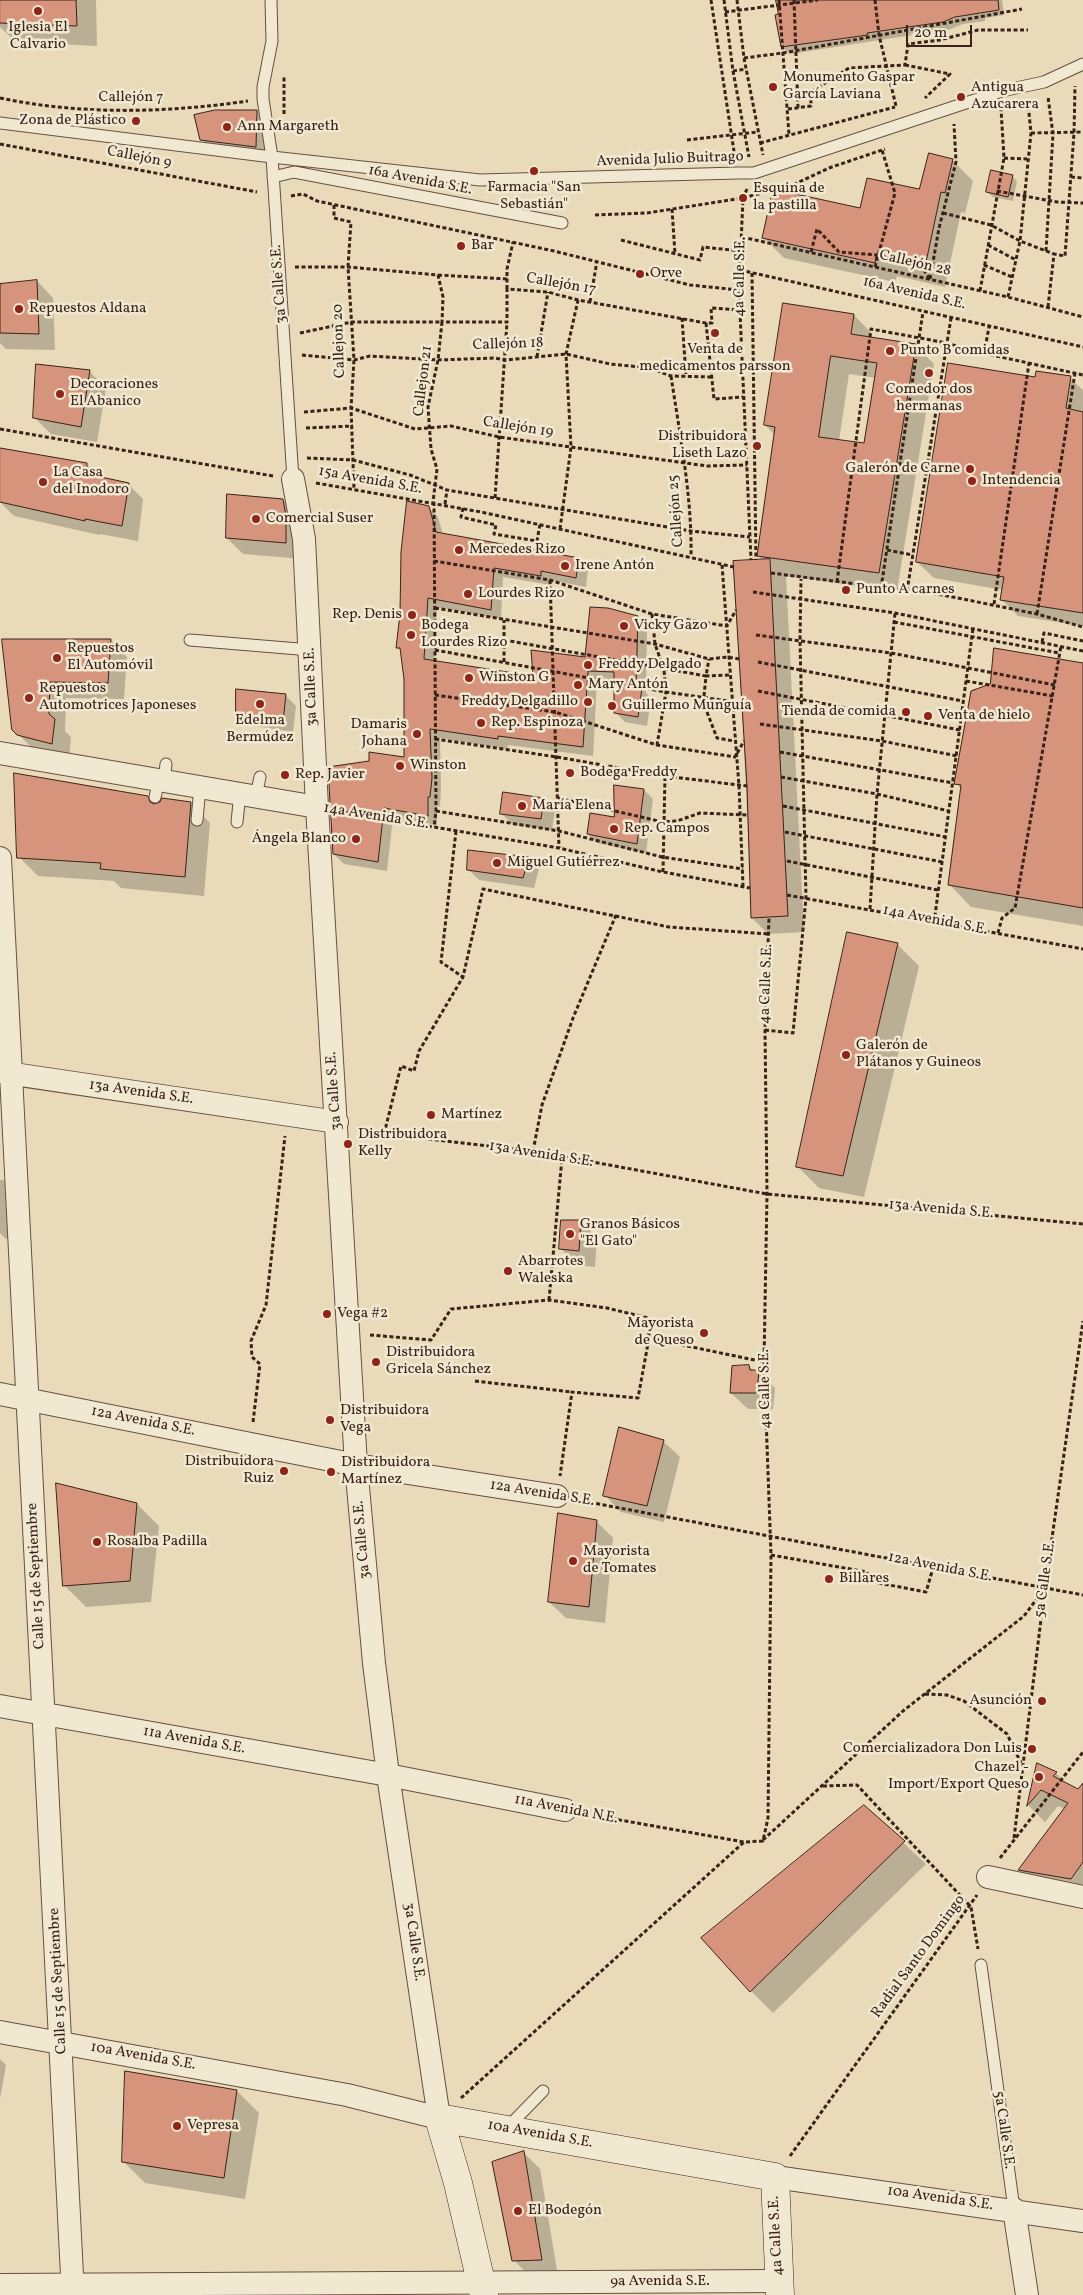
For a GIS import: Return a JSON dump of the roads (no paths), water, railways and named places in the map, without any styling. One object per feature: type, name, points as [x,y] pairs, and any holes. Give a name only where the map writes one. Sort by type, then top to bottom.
[{"type":"street","name":"3a Calle S.E.","points":[[293,479],[304,539],[311,650],[317,807],[356,1465],[374,1663],[388,1775],[439,2118],[483,2289]]},
{"type":"street","name":"14a Avenida S.E.","points":[[0,753],[200,787],[252,789],[317,807]]},
{"type":"street","name":"Calle 15 de Septiembre","points":[[0,858],[5,1073],[28,1400],[62,2042],[73,2290]]},
{"type":"street","name":"13a Avenida S.E.","points":[[5,1073],[337,1122]]},
{"type":"street","name":"12a Avenida S.E.","points":[[0,1394],[356,1465],[557,1496]]},
{"type":"street","name":"11a Avenida S.E.","points":[[0,1706],[388,1775]]},
{"type":"street","name":"11a Avenida N.E.","points":[[388,1775],[565,1810]]},
{"type":"street","points":[[988,1877],[1083,1897]]},
{"type":"street","name":"10a Avenida S.E.","points":[[0,2032],[347,2095],[439,2118],[774,2177],[1083,2221]]},
{"type":"street","name":"4a Calle S.E.","points":[[774,2177],[780,2288]]},
{"type":"street","name":"5a Calle S.E.","points":[[1014,2210],[1027,2295]]},
{"type":"street","name":"9a Avenida S.E.","points":[[0,2286],[73,2290],[780,2288]]},
{"type":"lane","name":"3a Calle S.E.","points":[[271,0],[271,51],[263,87],[263,99],[272,157],[293,479]]},
{"type":"lane","name":"Avenida Julio Buitrago","points":[[272,157],[480,180],[754,173],[1002,91],[1044,82],[1083,64]]},
{"type":"lane","points":[[0,123],[272,157]]},
{"type":"lane","name":"16a Avenida S.E.","points":[[273,177],[294,172],[562,223]]},
{"type":"lane","points":[[190,640],[311,650]]},
{"type":"lane","points":[[197,820],[200,787]]},
{"type":"lane","points":[[237,822],[252,789]]},
{"type":"lane","name":"5a Calle S.E.","points":[[981,1965],[1014,2210]]},
{"type":"lane","points":[[506,2130],[543,2091]]},
{"type":"place","name":"Iglesia El Calvario","points":[[38,11]]},
{"type":"place","name":"Monumento Gaspar García Laviana","points":[[773,87]]},
{"type":"place","name":"Antigua Azucarera","points":[[961,97]]},
{"type":"place","name":"Zona de Plástico","points":[[136,121]]},
{"type":"place","name":"Ann Margareth","points":[[227,127]]},
{"type":"place","name":"Farmacia \"San Sebastián\"","points":[[534,171]]},
{"type":"place","name":"Esquina de la pastilla","points":[[743,198]]},
{"type":"place","name":"Bar","points":[[461,246]]},
{"type":"place","name":"Orve","points":[[640,274]]},
{"type":"place","name":"Repuestos Aldana","points":[[19,309]]},
{"type":"place","name":"Venta de medicamentos parsson","points":[[715,333]]},
{"type":"place","name":"Punto B comidas","points":[[890,351]]},
{"type":"place","name":"Comedor dos hermanas","points":[[929,373]]},
{"type":"place","name":"Decoraciones El Abanico","points":[[60,394]]},
{"type":"place","name":"Distribuidora Liseth Lazo","points":[[757,446]]},
{"type":"place","name":"Galerón de Carne","points":[[970,469]]},
{"type":"place","name":"Intendencia","points":[[972,481]]},
{"type":"place","name":"La Casa del Inodoro","points":[[43,482]]},
{"type":"place","name":"Comercial Suser","points":[[256,519]]},
{"type":"place","name":"Mercedes Rizo","points":[[459,550]]},
{"type":"place","name":"Irene Antón","points":[[565,566]]},
{"type":"place","name":"Punto A carnes","points":[[846,590]]},
{"type":"place","name":"Lourdes Rizo","points":[[468,594]]},
{"type":"place","name":"Rep. Denis","points":[[412,615]]},
{"type":"place","name":"Vicky Gazo","points":[[624,626]]},
{"type":"place","name":"Bodega Lourdes Rizo","points":[[411,635]]},
{"type":"place","name":"Repuestos El Automóvil","points":[[57,658]]},
{"type":"place","name":"Freddy Delgado","points":[[588,665]]},
{"type":"place","name":"Winston G","points":[[469,678]]},
{"type":"place","name":"Mary Antón","points":[[578,685]]},
{"type":"place","name":"Repuestos Automotrices Japoneses","points":[[29,698]]},
{"type":"place","name":"Freddy Delgadillo","points":[[588,702]]},
{"type":"place","name":"Edelma Bermúdez","points":[[260,704]]},
{"type":"place","name":"Guillermo Munguía","points":[[612,706]]},
{"type":"place","name":"Tienda de comida","points":[[906,712]]},
{"type":"place","name":"Venta de hielo","points":[[928,716]]},
{"type":"place","name":"Rep. Espinoza","points":[[481,723]]},
{"type":"place","name":"Damaris Johana","points":[[417,734]]},
{"type":"place","name":"Winston","points":[[400,766]]},
{"type":"place","name":"Bodega Freddy","points":[[570,773]]},
{"type":"place","name":"Rep. Javier","points":[[285,775]]},
{"type":"place","name":"María Elena","points":[[522,806]]},
{"type":"place","name":"Rep. Campos","points":[[614,829]]},
{"type":"place","name":"Ángela Blanco","points":[[356,839]]},
{"type":"place","name":"Miguel Gutiérrez","points":[[497,863]]},
{"type":"place","name":"Galerón de Plátanos y Guineos","points":[[846,1055]]},
{"type":"place","name":"Martínez","points":[[431,1115]]},
{"type":"place","name":"Distribuidora Kelly","points":[[348,1144]]},
{"type":"place","name":"Granos Básicos \"El Gato\"","points":[[570,1234]]},
{"type":"place","name":"Abarrotes Waleska","points":[[508,1271]]},
{"type":"place","name":"Vega #2","points":[[327,1314]]},
{"type":"place","name":"Mayorista de Queso","points":[[704,1333]]},
{"type":"place","name":"Distribuidora Gricela Sánchez","points":[[376,1362]]},
{"type":"place","name":"Distribuidora Vega","points":[[330,1420]]},
{"type":"place","name":"Distribuidora Ruiz","points":[[284,1471]]},
{"type":"place","name":"Distribuidora Martínez","points":[[331,1472]]},
{"type":"place","name":"Rosalba Padilla","points":[[97,1542]]},
{"type":"place","name":"Mayorista de Tomates","points":[[573,1561]]},
{"type":"place","name":"Billares","points":[[829,1579]]},
{"type":"place","name":"Asunción","points":[[1042,1701]]},
{"type":"place","name":"Comercializadora Don Luis","points":[[1032,1749]]},
{"type":"place","name":"Chazel - Import/Export Queso","points":[[1039,1777]]},
{"type":"place","name":"Vepresa","points":[[177,2126]]},
{"type":"place","name":"El Bodegón","points":[[518,2211]]}]
